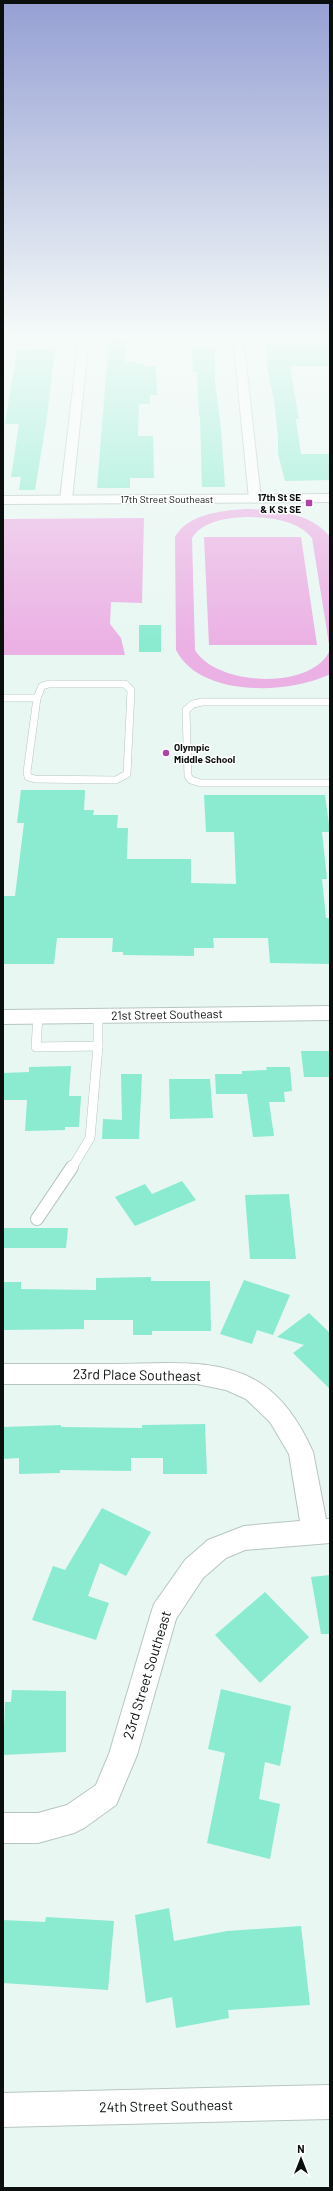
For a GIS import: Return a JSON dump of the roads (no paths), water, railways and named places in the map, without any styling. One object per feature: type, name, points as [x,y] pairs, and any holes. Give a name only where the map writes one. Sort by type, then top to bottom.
[{"type":"street","points":[[66,499],[73,439]]},
{"type":"street","points":[[249,439],[255,499]]},
{"type":"street","name":"17th Street Southeast","points":[[3,500],[330,498]]},
{"type":"street","name":"21st Street Southeast","points":[[3,1017],[330,1013]]},
{"type":"street","name":"23rd Place Southeast","points":[[3,1374],[196,1374],[230,1381],[254,1392],[279,1415],[301,1452],[323,1531]]},
{"type":"street","name":"23rd Street Southeast","points":[[3,1828],[38,1828],[74,1818],[106,1795],[123,1755],[164,1613],[194,1569],[217,1549],[244,1538],[323,1531]]},
{"type":"street","name":"24th Street Southeast","points":[[3,2110],[330,2102]]},
{"type":"lane","points":[[49,684],[125,684],[129,686],[132,690],[127,774],[116,780],[34,779],[28,777],[27,772],[36,698],[42,686],[49,684]]},
{"type":"lane","points":[[3,698],[36,698]]},
{"type":"lane","points":[[330,702],[202,702],[193,704],[186,710],[188,776],[191,780],[200,783],[330,783]]},
{"type":"lane","points":[[38,1016],[36,1047],[98,1046]]},
{"type":"lane","points":[[37,1219],[88,1144],[90,1138],[98,1046],[98,1016]]},
{"type":"place","name":"17th St SE & K St SE","points":[[309,503]]},
{"type":"place","name":"Olympic Middle School","points":[[166,753]]}]
